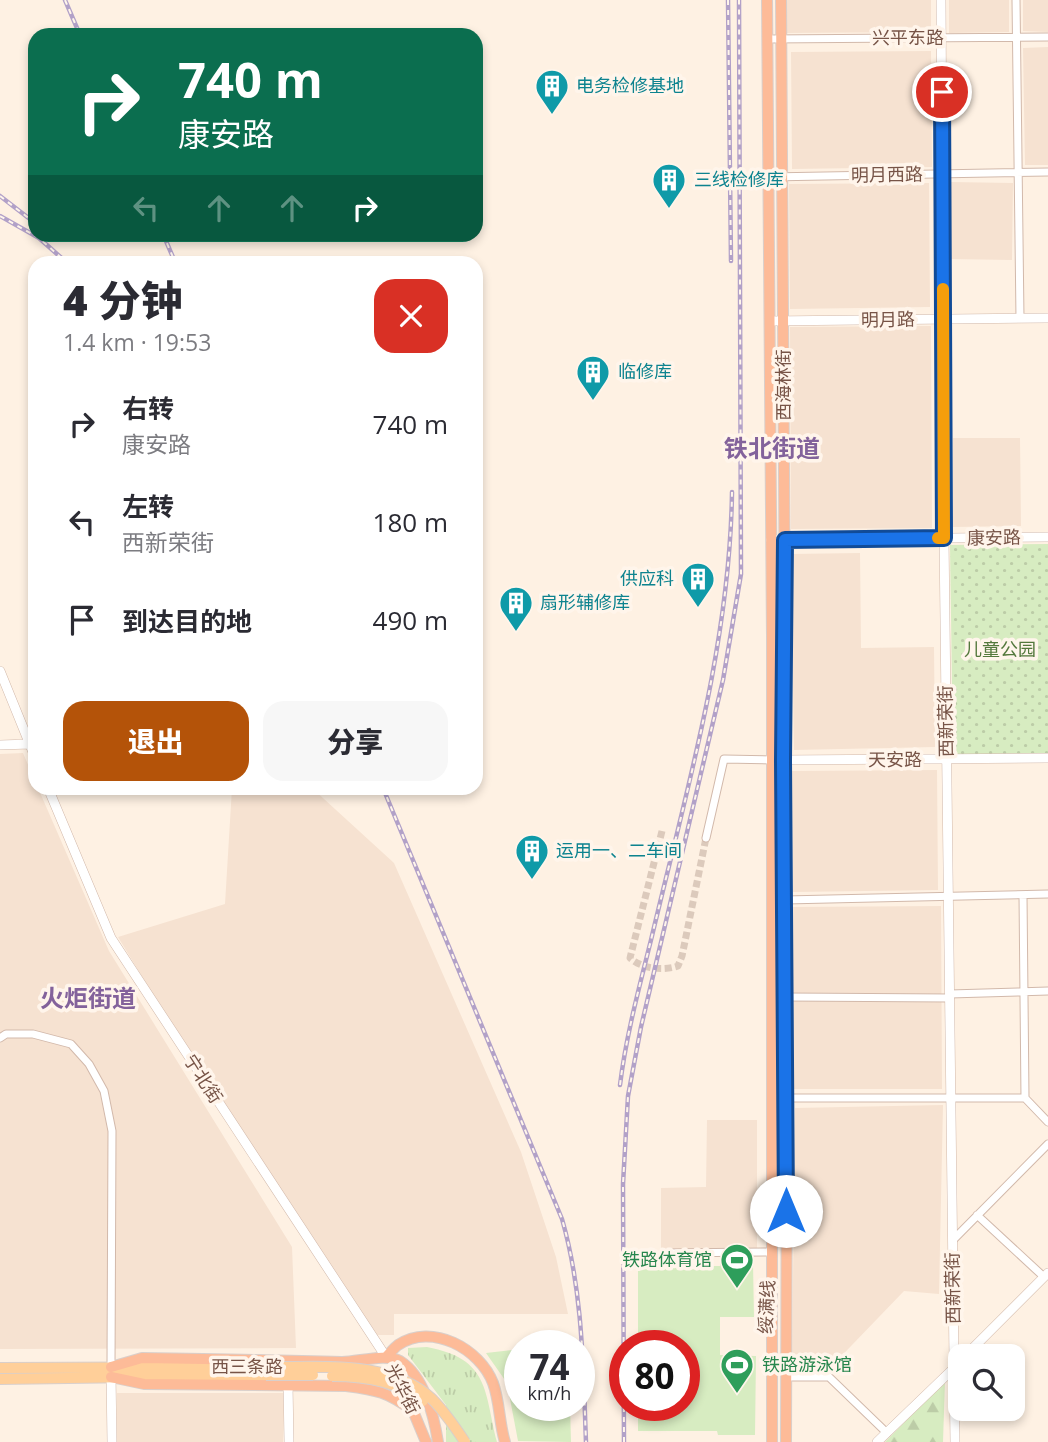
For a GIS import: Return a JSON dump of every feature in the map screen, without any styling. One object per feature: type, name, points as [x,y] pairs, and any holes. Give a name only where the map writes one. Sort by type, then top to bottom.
[{"type":"highway","name":"西海林街","points":[[767,0],[771,540],[777,760],[785,900],[786,1442]]},
{"type":"highway","name":"西海林街","points":[[772,1442],[777,760],[785,540],[781,0]]},
{"type":"highway","name":"绥满线","points":[[764,1442],[765,1298],[773,1254]]},
{"type":"highway","points":[[111,1372],[142,1358],[350,1362],[386,1357],[398,1345],[410,1340],[445,1340],[461,1346],[486,1368],[497,1398],[505,1442]]},
{"type":"highway","name":"光华街","points":[[386,1357],[426,1442]]},
{"type":"highway","name":"光华街","points":[[386,1357],[398,1360],[414,1375],[425,1394],[438,1442]]},
{"type":"highway","points":[[111,1372],[144,1384],[346,1385],[394,1396],[413,1411]]},
{"type":"main road","name":"西三条路","points":[[0,1368],[111,1372],[372,1371],[401,1379],[432,1400],[465,1442]]},
{"type":"main road","name":"西三条路","points":[[266,1371],[370,1378],[395,1385],[431,1407],[458,1442]]},
{"type":"main road","name":"西三条路","points":[[0,1379],[111,1372]]},
{"type":"street","name":"西新荣街","points":[[941,0],[944,538],[956,1344]]},
{"type":"street","points":[[1016,0],[1020,318]]},
{"type":"street","name":"兴平东路","points":[[768,39],[1048,37]]},
{"type":"street","name":"明月西路","points":[[769,177],[1048,172]]},
{"type":"street","name":"明月路","points":[[769,321],[1048,318]]},
{"type":"street","name":"康安路","points":[[771,540],[1048,537]]},
{"type":"street","points":[[0,671],[28,739]]},
{"type":"street","points":[[0,745],[28,744]]},
{"type":"street","name":"天安路","points":[[777,760],[1048,758]]},
{"type":"street","points":[[706,838],[724,759],[777,760]]},
{"type":"street","name":"宁北街","points":[[51,795],[111,938],[386,1357]]},
{"type":"street","points":[[1023,894],[1024,1098]]},
{"type":"street","points":[[785,900],[1048,894]]},
{"type":"street","points":[[786,998],[1048,992]]},
{"type":"street","points":[[0,1038],[6,1034],[33,1034],[71,1044],[89,1064],[104,1090],[112,1131],[112,1442]]},
{"type":"street","points":[[773,1098],[1024,1098],[1048,1122]]},
{"type":"street","points":[[953,1240],[1048,1144]]},
{"type":"street","points":[[977,1215],[1046,1275],[977,1344]]},
{"type":"street","points":[[664,1253],[773,1254]]},
{"type":"street","points":[[877,1442],[948,1373]]},
{"type":"street","points":[[786,1377],[829,1377],[887,1433]]},
{"type":"street","points":[[288,1384],[289,1442]]},
{"type":"street","name":"西新荣街","points":[[955,1442],[956,1421]]},
{"type":"shaded area","points":[[787,0],[931,0],[931,32],[787,33]]},
{"type":"shaded area","points":[[949,0],[1009,0],[1009,32],[949,33]]},
{"type":"shaded area","points":[[1023,0],[1048,0],[1048,32],[1023,31]]},
{"type":"shaded area","points":[[1048,47],[1048,165],[1025,165],[1023,48]]},
{"type":"shaded area","points":[[931,51],[932,167],[792,169],[791,52]]},
{"type":"shaded area","points":[[950,182],[1013,183],[1012,260],[949,259]]},
{"type":"shaded area","points":[[929,183],[930,307],[790,309],[789,184]]},
{"type":"shaded area","points":[[931,326],[932,528],[791,529],[790,327]]},
{"type":"shaded area","points":[[953,438],[1020,438],[1021,526],[953,527]]},
{"type":"shaded area","points":[[860,553],[861,648],[934,647],[935,747],[794,750],[791,554]]},
{"type":"shaded area","points":[[23,753],[28,765],[28,795],[41,795],[109,951],[292,1247],[296,1348],[0,1349],[0,754]]},
{"type":"shaded area","points":[[937,770],[938,890],[793,892],[792,771]]},
{"type":"shaded area","points":[[232,795],[320,795],[394,863],[521,1152],[556,1257],[568,1314],[394,1314],[394,1335],[373,1335],[118,937],[225,904]]},
{"type":"shaded area","points":[[941,906],[942,1089],[792,1089],[792,907]]},
{"type":"shaded area","points":[[943,1105],[939,1294],[904,1291],[826,1372],[792,1372],[795,1108]]},
{"type":"shaded area","points":[[707,1120],[757,1120],[757,1249],[661,1249],[661,1188],[706,1187]]},
{"type":"shaded area","points":[[117,1393],[284,1393],[283,1442],[117,1442]]},
{"type":"green space","name":"儿童公园","points":[[1048,544],[1048,754],[953,756],[950,545]]},
{"type":"green space","points":[[720,1263],[753,1263],[754,1317],[720,1317],[720,1355],[756,1356],[755,1435],[718,1435],[717,1431],[638,1431],[638,1421],[700,1421],[700,1330],[638,1330],[638,1266],[720,1266]]},
{"type":"green space","points":[[427,1347],[448,1352],[473,1369],[486,1393],[497,1442],[446,1442],[446,1405],[408,1355],[408,1348]]},
{"type":"green space","points":[[504,1351],[504,1379],[486,1353]]},
{"type":"green space","points":[[945,1381],[943,1442],[885,1442]]},
{"type":"green space","points":[[514,1421],[570,1421],[571,1442],[518,1441]]},
{"type":"tunnel","points":[[662,831],[630,958],[653,968],[678,966],[706,838]]},
{"type":"railway","points":[[65,0],[77,28]]},
{"type":"railway","points":[[728,0],[731,261]]},
{"type":"railway","points":[[624,1442],[623,1184],[628,1096],[641,1027],[723,680],[741,574],[739,0]]},
{"type":"railway","points":[[0,196],[28,218]]},
{"type":"railway","points":[[0,216],[28,232]]},
{"type":"railway","points":[[44,242],[59,256]]},
{"type":"railway","points":[[166,242],[172,256]]},
{"type":"railway","points":[[620,1085],[633,1012],[715,662],[729,549],[732,492]]},
{"type":"railway","points":[[386,795],[562,1219],[578,1302],[586,1442]]},
{"type":"slow traffic","points":[[938,538],[944,538],[943,289]]},
{"type":"place","name":"电务检修基地","points":[[552,116]]},
{"type":"place","name":"三线检修库","points":[[669,210]]},
{"type":"place","name":"临修库","points":[[593,402]]},
{"type":"place","name":"供应科","points":[[698,609]]},
{"type":"place","name":"扇形辅修库","points":[[516,633]]},
{"type":"place","name":"运用一、二车间","points":[[532,881]]},
{"type":"place","name":"铁路体育馆","points":[[737,1290]]},
{"type":"place","name":"铁路游泳馆","points":[[737,1395]]},
{"type":"district","name":"铁北街道","points":[[772,449]]},
{"type":"district","name":"火炬街道","points":[[88,999]]},
{"type":"route","points":[[786,1211],[783,760],[785,540],[944,538],[942,92]]}]
